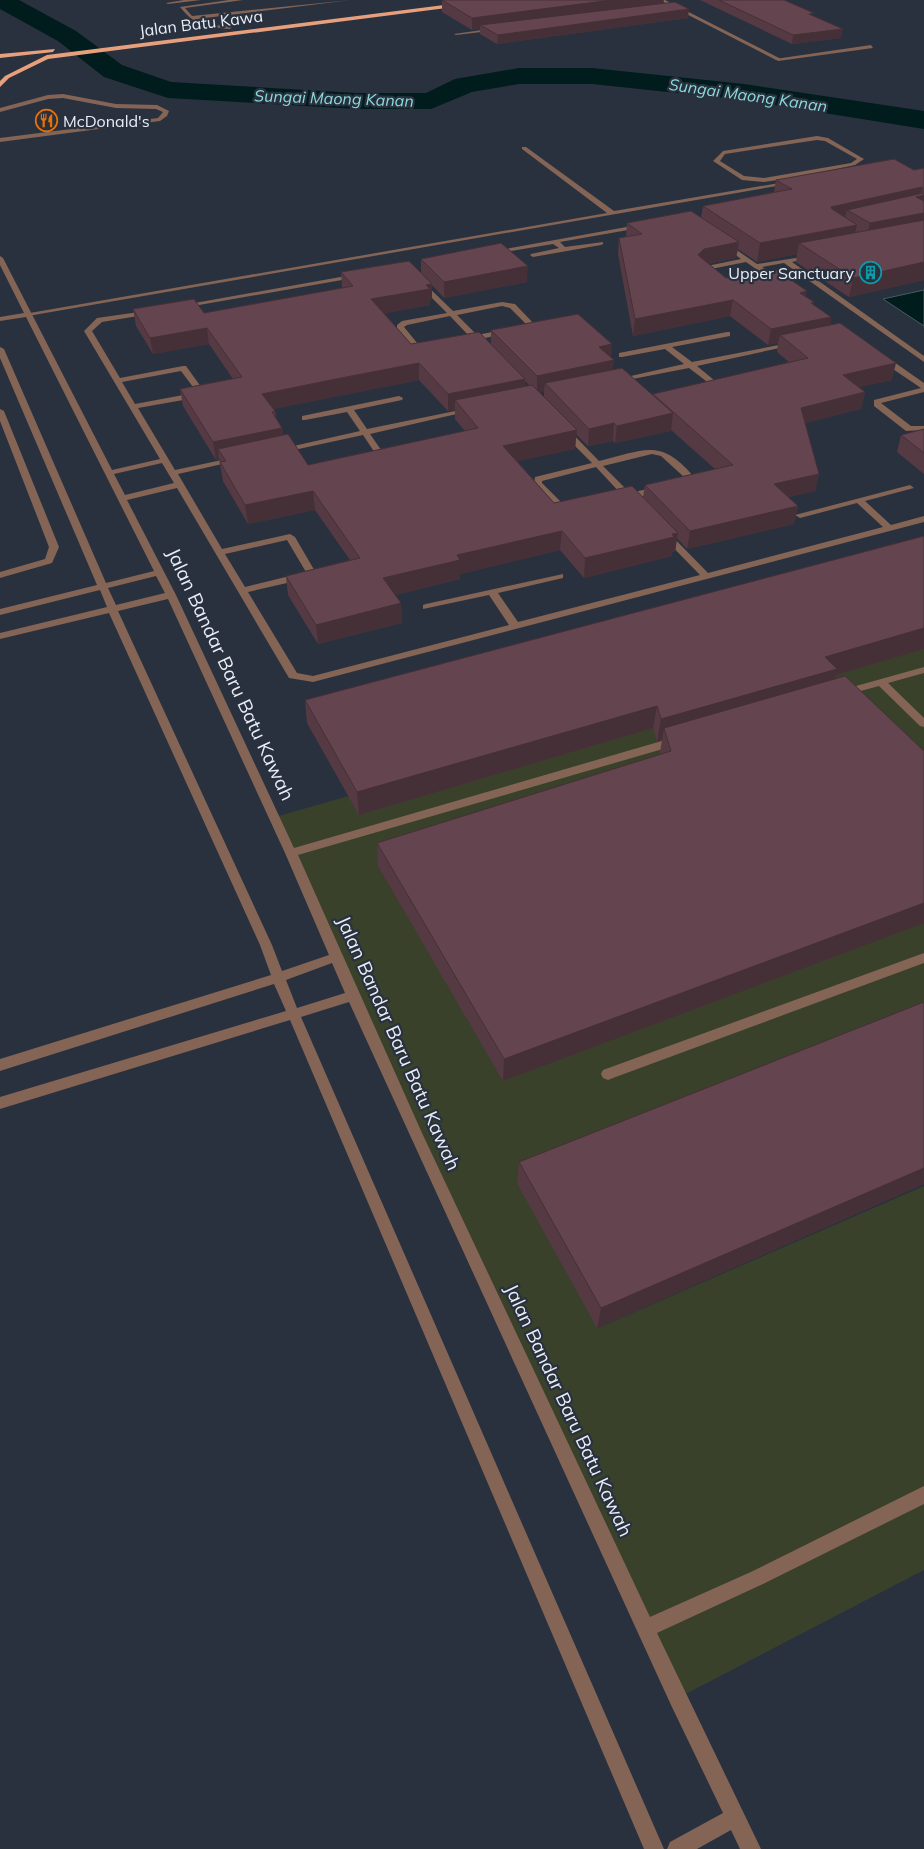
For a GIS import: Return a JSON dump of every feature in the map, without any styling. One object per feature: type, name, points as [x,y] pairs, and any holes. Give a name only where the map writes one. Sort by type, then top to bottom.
[{"type":"highway","name":"Jalan Batu Kawa","points":[[0,56],[463,2]]},
{"type":"highway","name":"Jalan Batu Kawa","points":[[0,85],[6,74],[47,58],[71,53],[463,2]]},
{"type":"street","points":[[168,4],[199,0]]},
{"type":"street","points":[[230,28],[206,25],[191,18],[182,7],[241,0]]},
{"type":"street","points":[[191,18],[349,0]]},
{"type":"street","points":[[661,0],[778,59],[871,47]]},
{"type":"street","points":[[666,8],[676,7]]},
{"type":"street","points":[[456,34],[504,28]]},
{"type":"street","points":[[0,110],[56,96],[116,106],[157,108],[166,111],[165,116],[160,119],[125,118],[0,140]]},
{"type":"street","points":[[116,106],[125,118]]},
{"type":"street","points":[[800,175],[853,164],[861,159],[826,139],[817,138],[723,153],[716,161],[742,178],[764,180],[800,175],[808,180]]},
{"type":"street","points":[[524,148],[613,214]]},
{"type":"street","points":[[0,319],[854,172]]},
{"type":"street","points":[[485,253],[650,225]]},
{"type":"street","points":[[717,239],[756,266],[773,282],[785,287]]},
{"type":"street","points":[[554,241],[564,250]]},
{"type":"street","points":[[533,255],[601,243]]},
{"type":"street","points":[[756,266],[825,253]]},
{"type":"street","name":"Jalan Bandar Baru Batu Kawah","points":[[0,258],[124,498],[171,595],[291,853],[353,996],[751,1849]]},
{"type":"street","points":[[708,277],[702,269],[746,260]]},
{"type":"street","points":[[786,261],[924,360]]},
{"type":"street","points":[[168,308],[257,296],[369,274]]},
{"type":"street","points":[[413,274],[488,352]]},
{"type":"street","points":[[508,304],[532,326],[476,338],[420,348],[416,346],[400,327],[405,323],[508,304]]},
{"type":"street","points":[[158,310],[100,320],[88,331],[293,676],[303,679],[313,679],[707,578],[924,519]]},
{"type":"street","points":[[622,355],[727,334]]},
{"type":"street","points":[[607,382],[802,343]]},
{"type":"street","points":[[666,346],[716,385]]},
{"type":"street","points":[[0,349],[10,382],[266,944],[278,978],[654,1849]]},
{"type":"street","points":[[870,350],[924,388]]},
{"type":"street","points":[[117,381],[183,368],[200,391],[197,395],[133,407]]},
{"type":"street","points":[[700,389],[726,383]]},
{"type":"street","points":[[924,388],[877,402],[878,406],[909,429],[924,428]]},
{"type":"street","points":[[305,418],[399,398]]},
{"type":"street","points":[[349,409],[382,457]]},
{"type":"street","points":[[269,453],[477,409]]},
{"type":"street","points":[[0,411],[54,547],[49,561],[0,575]]},
{"type":"street","points":[[559,424],[632,500]]},
{"type":"street","points":[[658,451],[689,476],[686,483],[632,500],[569,510],[562,508],[537,483],[538,479],[597,464],[658,451]]},
{"type":"street","points":[[172,473],[249,457]]},
{"type":"street","points":[[110,473],[165,460]]},
{"type":"street","points":[[124,498],[179,485]]},
{"type":"street","points":[[800,515],[910,488]]},
{"type":"street","points":[[858,500],[890,528]]},
{"type":"street","points":[[661,530],[707,578]]},
{"type":"street","points":[[219,552],[290,537],[311,572],[306,576],[242,591]]},
{"type":"street","points":[[0,612],[104,588],[160,572]]},
{"type":"street","points":[[426,607],[560,576]]},
{"type":"street","points":[[492,592],[515,626]]},
{"type":"street","points":[[0,636],[171,595]]},
{"type":"street","points":[[834,695],[924,670]]},
{"type":"street","points":[[881,682],[924,724]]},
{"type":"street","points":[[291,853],[691,737]]},
{"type":"street","points":[[0,1065],[278,978],[336,957]]},
{"type":"street","points":[[608,1074],[924,958]]},
{"type":"street","points":[[0,1103],[353,996]]},
{"type":"street","points":[[647,1628],[759,1577],[924,1495]]},
{"type":"street","points":[[676,1849],[736,1817]]},
{"type":"shaded area","points":[[924,290],[924,326],[883,299]]},
{"type":"shaded area","points":[[924,632],[924,783],[855,715],[379,866],[924,921],[924,1018],[598,1328],[924,1186],[924,1570],[678,1698],[275,817]]},
{"type":"building","points":[[442,0],[612,0],[472,18]]},
{"type":"building","points":[[719,0],[784,0],[814,13],[809,14],[843,29],[793,35]]},
{"type":"building","points":[[675,2],[689,9],[498,35],[480,25]]},
{"type":"building","points":[[894,159],[914,170],[924,168],[924,195],[916,197],[924,201],[924,213],[870,223],[847,210],[923,193],[922,187],[831,207],[857,225],[760,243],[703,206],[792,189],[776,180]]},
{"type":"building","points":[[691,211],[739,242],[704,249],[698,255],[726,278],[777,270],[807,291],[800,293],[831,317],[771,329],[733,300],[635,319],[619,238],[642,234],[627,223]]},
{"type":"building","points":[[924,220],[924,262],[853,278],[799,243]]},
{"type":"building","points":[[501,243],[528,266],[444,282],[421,259]]},
{"type":"building","points":[[409,261],[432,284],[426,285],[430,289],[371,299],[411,344],[479,332],[525,379],[448,394],[419,363],[341,378],[262,394],[275,411],[272,412],[282,428],[213,442],[180,389],[242,377],[207,328],[150,338],[133,309],[194,299],[204,313],[353,286],[341,272]]},
{"type":"building","points":[[578,314],[612,344],[599,347],[614,360],[537,376],[491,330]]},
{"type":"building","points":[[840,323],[896,363],[843,375],[865,392],[801,408],[819,474],[774,484],[798,506],[690,531],[645,485],[733,465],[653,394],[808,358],[780,335]]},
{"type":"building","points":[[622,368],[673,413],[617,426],[614,423],[589,429],[545,383]]},
{"type":"building","points":[[532,385],[577,430],[503,446],[554,503],[632,486],[678,533],[672,534],[674,537],[585,558],[562,531],[457,555],[460,560],[383,578],[401,603],[316,625],[286,576],[360,558],[313,491],[245,505],[220,462],[226,461],[218,449],[288,434],[308,465],[478,428],[455,400]]},
{"type":"building","points":[[924,429],[924,453],[901,435]]},
{"type":"building","points":[[924,536],[924,628],[825,657],[837,669],[661,719],[657,706],[357,792],[305,700]]},
{"type":"building","points":[[845,676],[924,751],[924,903],[504,1059],[377,843],[671,751],[664,728]]},
{"type":"building","points":[[924,1002],[924,1168],[601,1308],[519,1162]]},
{"type":"waterway","name":"Sungai Maong Kanan","points":[[1,0],[67,36],[113,71],[168,90],[357,101],[431,101],[465,85],[519,76],[592,76],[744,92],[924,120]]},
{"type":"place","name":"McDonald's","points":[[47,121]]},
{"type":"place","name":"Upper Sanctuary","points":[[870,273]]}]
